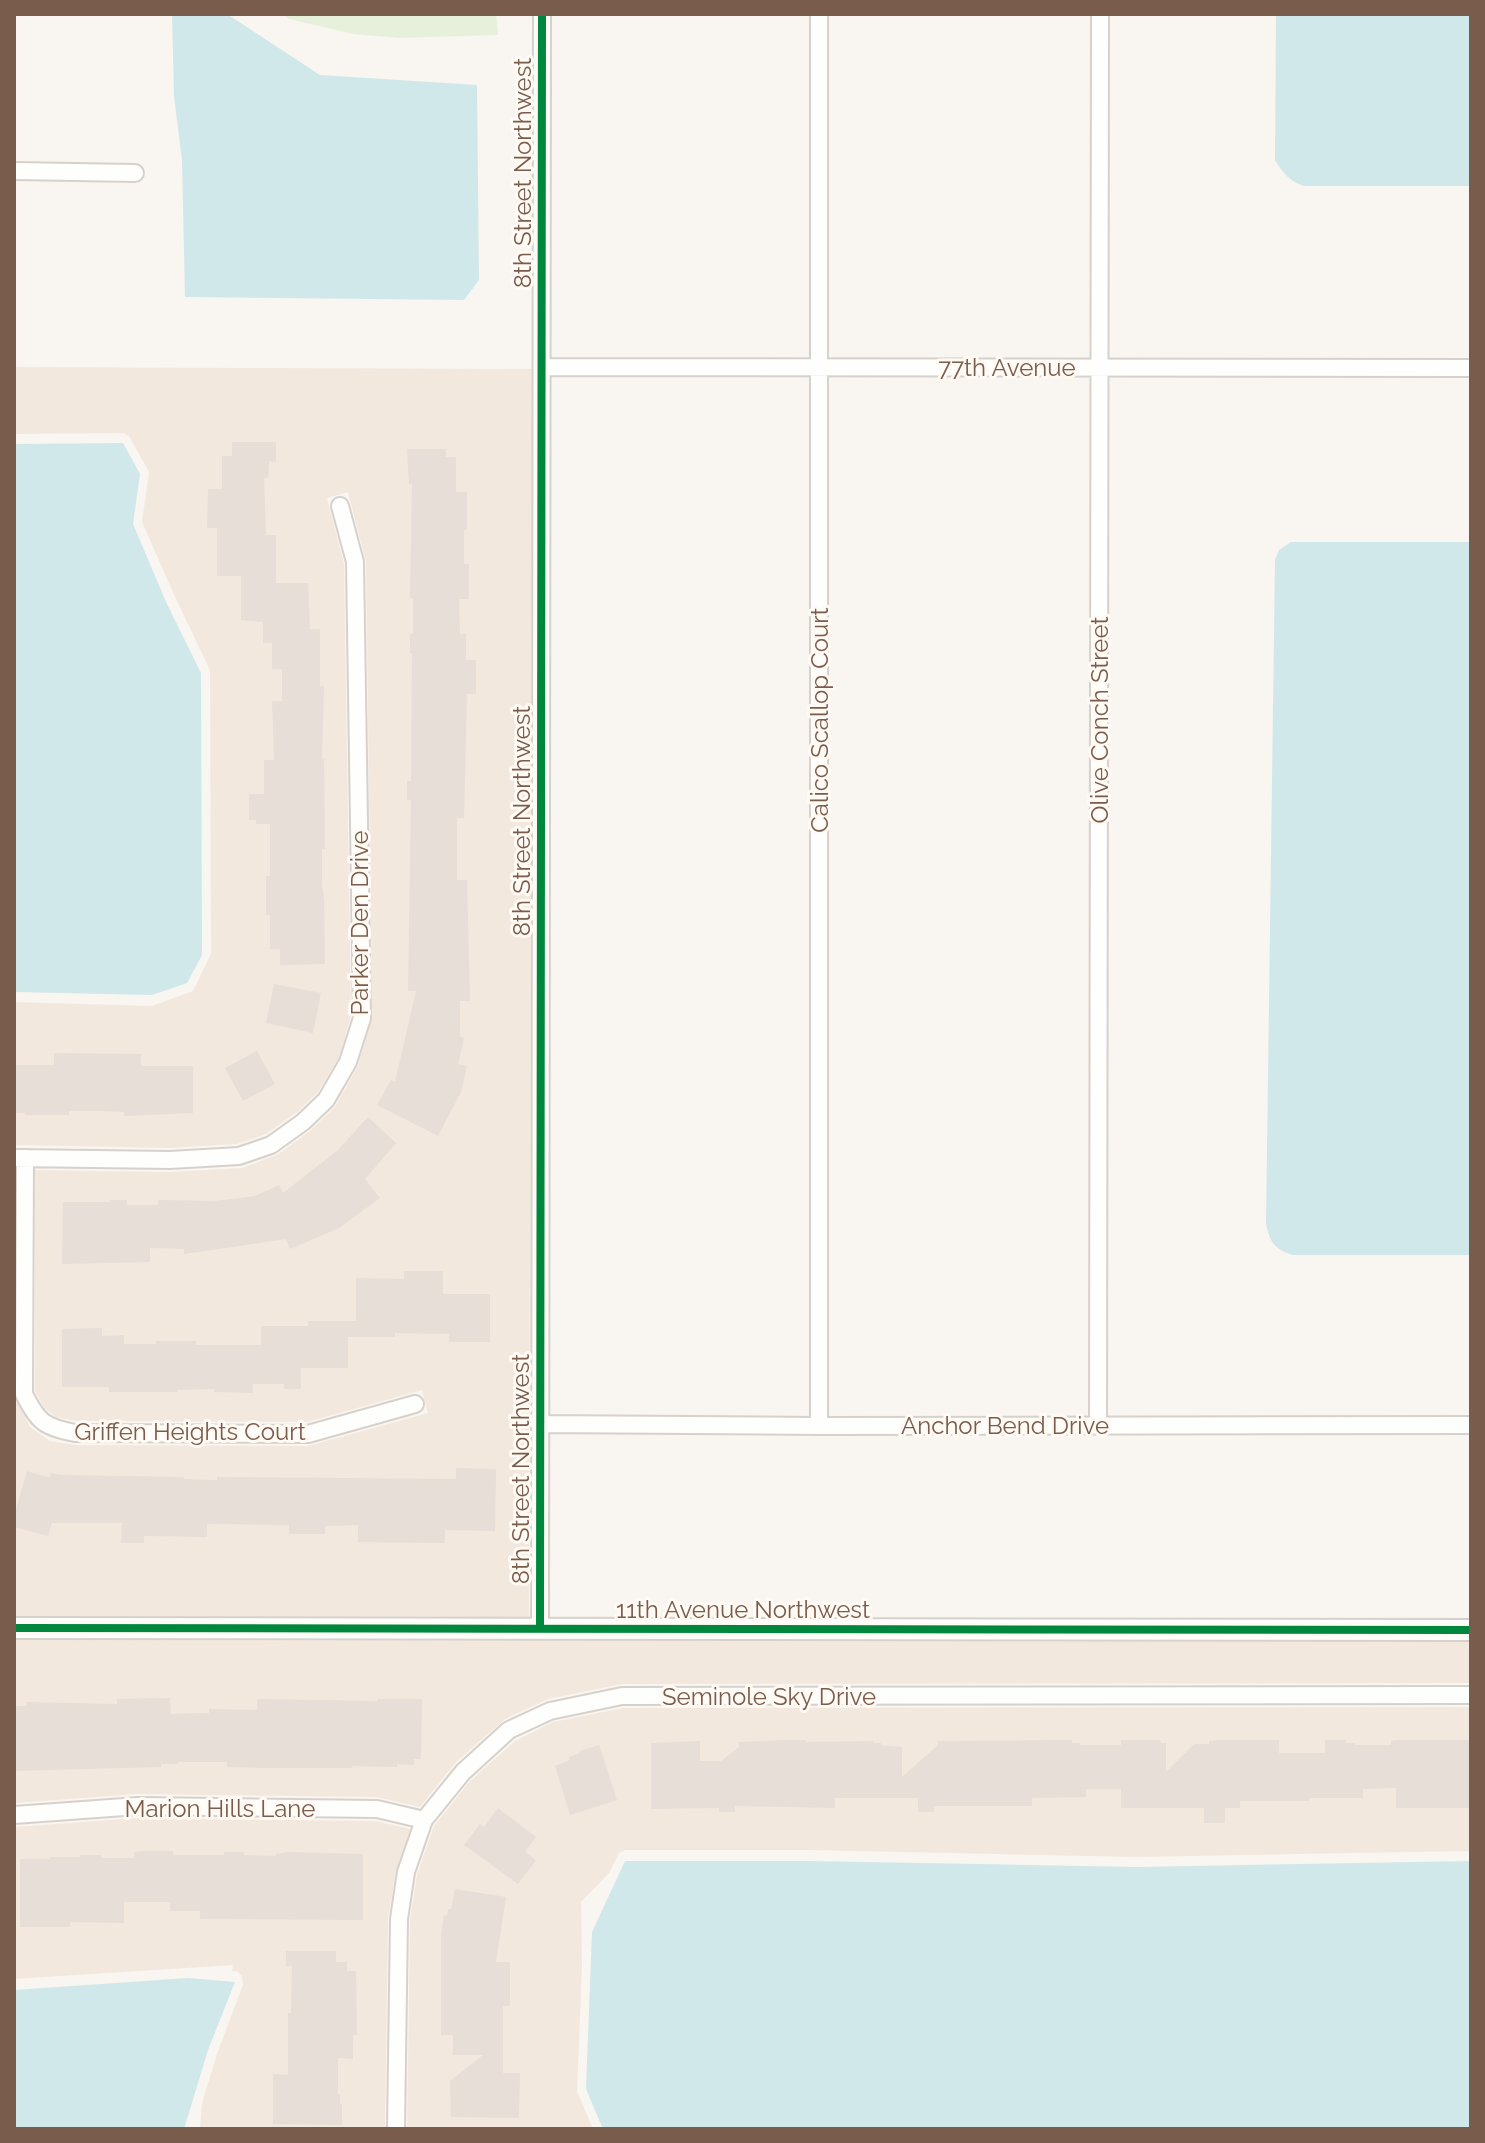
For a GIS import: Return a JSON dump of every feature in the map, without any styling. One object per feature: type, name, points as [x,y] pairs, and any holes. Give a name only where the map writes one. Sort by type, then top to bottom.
[{"type":"street","name":"8th Street Northwest","points":[[540,1628],[542,14]]},
{"type":"street","name":"Calico Scallop Court","points":[[819,14],[819,1426]]},
{"type":"street","name":"Olive Conch Street","points":[[1098,1425],[1100,14]]},
{"type":"street","points":[[14,171],[135,173]]},
{"type":"street","name":"77th Avenue","points":[[543,367],[1471,368]]},
{"type":"street","name":"Parker Den Drive","points":[[19,1158],[170,1160],[239,1156],[271,1145],[303,1122],[326,1100],[348,1062],[362,1018],[355,562],[340,506]]},
{"type":"street","name":"Griffen Heights Court","points":[[19,1158],[24,1394],[36,1417],[52,1429],[75,1433],[308,1434],[415,1404]]},
{"type":"street","name":"Anchor Bend Drive","points":[[539,1424],[1471,1425]]},
{"type":"street","name":"11th Avenue Northwest","points":[[14,1628],[1471,1630]]},
{"type":"street","name":"Seminole Sky Drive","points":[[396,2129],[399,1919],[406,1872],[424,1820],[463,1772],[509,1730],[550,1711],[622,1696],[1471,1695]]},
{"type":"street","name":"Marion Hills Lane","points":[[14,1815],[138,1806],[377,1809],[424,1820]]},
{"type":"shaded area","points":[[14,367],[532,369],[529,1617],[14,1616],[14,1396],[30,1427],[50,1441],[75,1445],[308,1446],[428,1413],[422,1390],[307,1422],[76,1421],[56,1417],[44,1408],[35,1391],[35,1170],[169,1172],[242,1168],[277,1155],[310,1131],[335,1107],[358,1066],[372,1018],[366,562],[348,492],[327,498],[344,564],[351,1016],[339,1057],[318,1092],[266,1134],[237,1144],[169,1148],[14,1145],[14,1002],[152,1006],[193,991],[211,954],[210,670],[142,522],[149,472],[129,436],[123,433],[14,434]]},
{"type":"shaded area","points":[[14,1640],[1471,1642],[1471,1683],[622,1684],[548,1699],[505,1719],[456,1762],[420,1807],[377,1797],[138,1794],[14,1803]]},
{"type":"shaded area","points":[[1471,1707],[1471,1851],[1137,1857],[809,1850],[625,1850],[619,1853],[609,1873],[581,1902],[577,2091],[593,2129],[407,2129],[410,1920],[417,1875],[431,1834],[470,1781],[515,1741],[553,1722],[623,1708]]},
{"type":"shaded area","points":[[138,1818],[376,1821],[410,1829],[396,1870],[388,1918],[385,2129],[200,2129],[202,2103],[243,1985],[242,1976],[232,1971],[233,1965],[14,1979],[14,1827]]},
{"type":"green space","points":[[284,14],[496,14],[498,35],[399,38],[353,34],[289,19]]},
{"type":"water","points":[[172,14],[227,14],[320,75],[477,85],[479,280],[464,300],[185,297],[182,160],[174,96]]},
{"type":"water","points":[[1276,14],[1471,14],[1471,186],[1304,186],[1287,176],[1275,160]]},
{"type":"water","points":[[123,443],[140,474],[133,524],[201,673],[202,955],[187,983],[152,995],[14,992],[14,444]]},
{"type":"water","points":[[1291,542],[1471,542],[1471,1255],[1292,1255],[1274,1244],[1266,1224],[1275,560],[1279,550]]},
{"type":"water","points":[[625,1861],[1137,1867],[1471,1861],[1471,2129],[603,2129],[586,2089],[592,1932]]},
{"type":"water","points":[[188,1978],[235,1982],[208,2050],[184,2129],[14,2129],[14,1990]]},
{"type":"building","points":[[232,442],[276,442],[276,462],[269,461],[268,478],[264,478],[266,535],[276,535],[276,583],[308,583],[310,629],[320,629],[320,686],[324,686],[322,759],[325,849],[322,849],[322,886],[325,964],[280,965],[280,949],[270,949],[266,876],[270,876],[270,824],[256,824],[256,820],[249,820],[249,794],[264,794],[264,760],[274,760],[272,701],[282,701],[282,669],[272,669],[272,643],[263,643],[263,622],[241,620],[241,576],[217,576],[217,528],[207,528],[208,489],[222,489],[222,456],[232,456]]},
{"type":"building","points":[[407,449],[446,449],[446,457],[456,457],[456,492],[467,492],[464,564],[469,564],[469,599],[459,599],[460,634],[466,634],[466,660],[476,660],[476,694],[467,694],[464,818],[457,818],[457,880],[467,880],[470,1001],[460,1001],[460,1037],[464,1038],[458,1064],[467,1066],[461,1092],[438,1136],[377,1105],[391,1080],[395,1082],[416,991],[408,991],[411,800],[407,800],[407,781],[411,781],[410,634],[413,634],[413,598],[410,598],[412,484],[409,484]]},
{"type":"building","points":[[274,984],[321,993],[313,1033],[266,1023]]},
{"type":"building","points":[[257,1051],[275,1084],[243,1101],[225,1068]]},
{"type":"building","points":[[54,1053],[141,1054],[141,1066],[193,1066],[193,1113],[124,1116],[124,1112],[101,1111],[69,1111],[69,1115],[14,1113],[14,1065],[54,1065]]},
{"type":"building","points":[[368,1117],[396,1143],[365,1179],[380,1198],[339,1228],[290,1249],[286,1239],[184,1254],[184,1249],[150,1248],[150,1262],[62,1264],[63,1202],[127,1200],[127,1205],[158,1205],[158,1200],[215,1201],[255,1196],[279,1185],[283,1193],[338,1150]]},
{"type":"building","points":[[404,1271],[443,1271],[443,1294],[490,1294],[490,1342],[449,1342],[449,1334],[395,1333],[395,1337],[348,1337],[348,1368],[301,1368],[301,1389],[284,1389],[284,1384],[253,1384],[253,1393],[214,1392],[214,1389],[109,1392],[109,1387],[62,1387],[62,1329],[102,1328],[102,1336],[124,1335],[124,1344],[196,1341],[196,1345],[261,1345],[261,1326],[308,1326],[308,1321],[356,1321],[356,1278],[404,1279]]},
{"type":"building","points":[[456,1468],[496,1469],[495,1531],[445,1530],[445,1543],[358,1542],[358,1525],[325,1526],[325,1534],[289,1534],[289,1525],[207,1524],[207,1537],[144,1536],[144,1543],[121,1543],[122,1523],[52,1523],[48,1536],[14,1527],[14,1516],[27,1471],[50,1478],[51,1473],[217,1480],[217,1477],[456,1479]]},
{"type":"building","points":[[170,1698],[171,1714],[209,1713],[209,1709],[257,1710],[257,1699],[422,1699],[421,1759],[414,1759],[414,1765],[397,1764],[397,1767],[262,1768],[227,1767],[227,1762],[178,1762],[161,1764],[161,1767],[14,1771],[14,1706],[27,1706],[27,1702],[117,1704],[117,1699]]},
{"type":"building","points":[[1072,1740],[1072,1743],[1080,1745],[1121,1745],[1121,1740],[1159,1740],[1166,1743],[1166,1772],[1194,1744],[1209,1744],[1209,1741],[1279,1740],[1279,1753],[1325,1753],[1325,1740],[1346,1740],[1346,1743],[1355,1745],[1391,1745],[1391,1741],[1396,1740],[1471,1740],[1471,1808],[1396,1808],[1396,1788],[1363,1789],[1363,1798],[1240,1801],[1240,1808],[1225,1808],[1225,1823],[1204,1823],[1204,1808],[1121,1808],[1121,1789],[1086,1789],[1086,1797],[1032,1798],[1032,1806],[934,1806],[934,1812],[918,1812],[918,1798],[835,1798],[835,1808],[735,1806],[735,1812],[719,1812],[719,1808],[651,1809],[651,1743],[700,1741],[700,1761],[721,1761],[739,1747],[739,1742],[873,1741],[902,1747],[902,1777],[938,1745],[938,1741]]},
{"type":"building","points":[[599,1745],[617,1800],[570,1815],[555,1766],[570,1760],[569,1757],[580,1751]]},
{"type":"building","points":[[498,1808],[536,1837],[525,1852],[536,1860],[518,1884],[464,1845],[480,1824],[484,1827]]},
{"type":"building","points":[[173,1851],[173,1855],[224,1855],[224,1852],[276,1856],[287,1852],[363,1854],[363,1920],[200,1919],[200,1911],[170,1911],[170,1902],[124,1902],[124,1923],[70,1922],[70,1927],[20,1927],[20,1859],[80,1855],[134,1858],[134,1852]]},
{"type":"building","points":[[455,1889],[506,1897],[496,1962],[510,1962],[510,2006],[503,2006],[503,2073],[520,2073],[519,2118],[451,2117],[450,2081],[483,2055],[453,2055],[453,2035],[441,2035],[441,1936],[444,1915],[447,1916],[448,1909],[451,1909]]},
{"type":"building","points":[[286,1951],[336,1951],[336,1962],[347,1962],[347,1971],[356,1971],[357,2035],[353,2035],[353,2059],[338,2058],[342,2125],[273,2124],[273,2074],[288,2075],[292,1966],[286,1966]]},
{"type":"cycle path","points":[[540,1628],[542,14]]},
{"type":"cycle path","points":[[14,1628],[1471,1630]]}]
